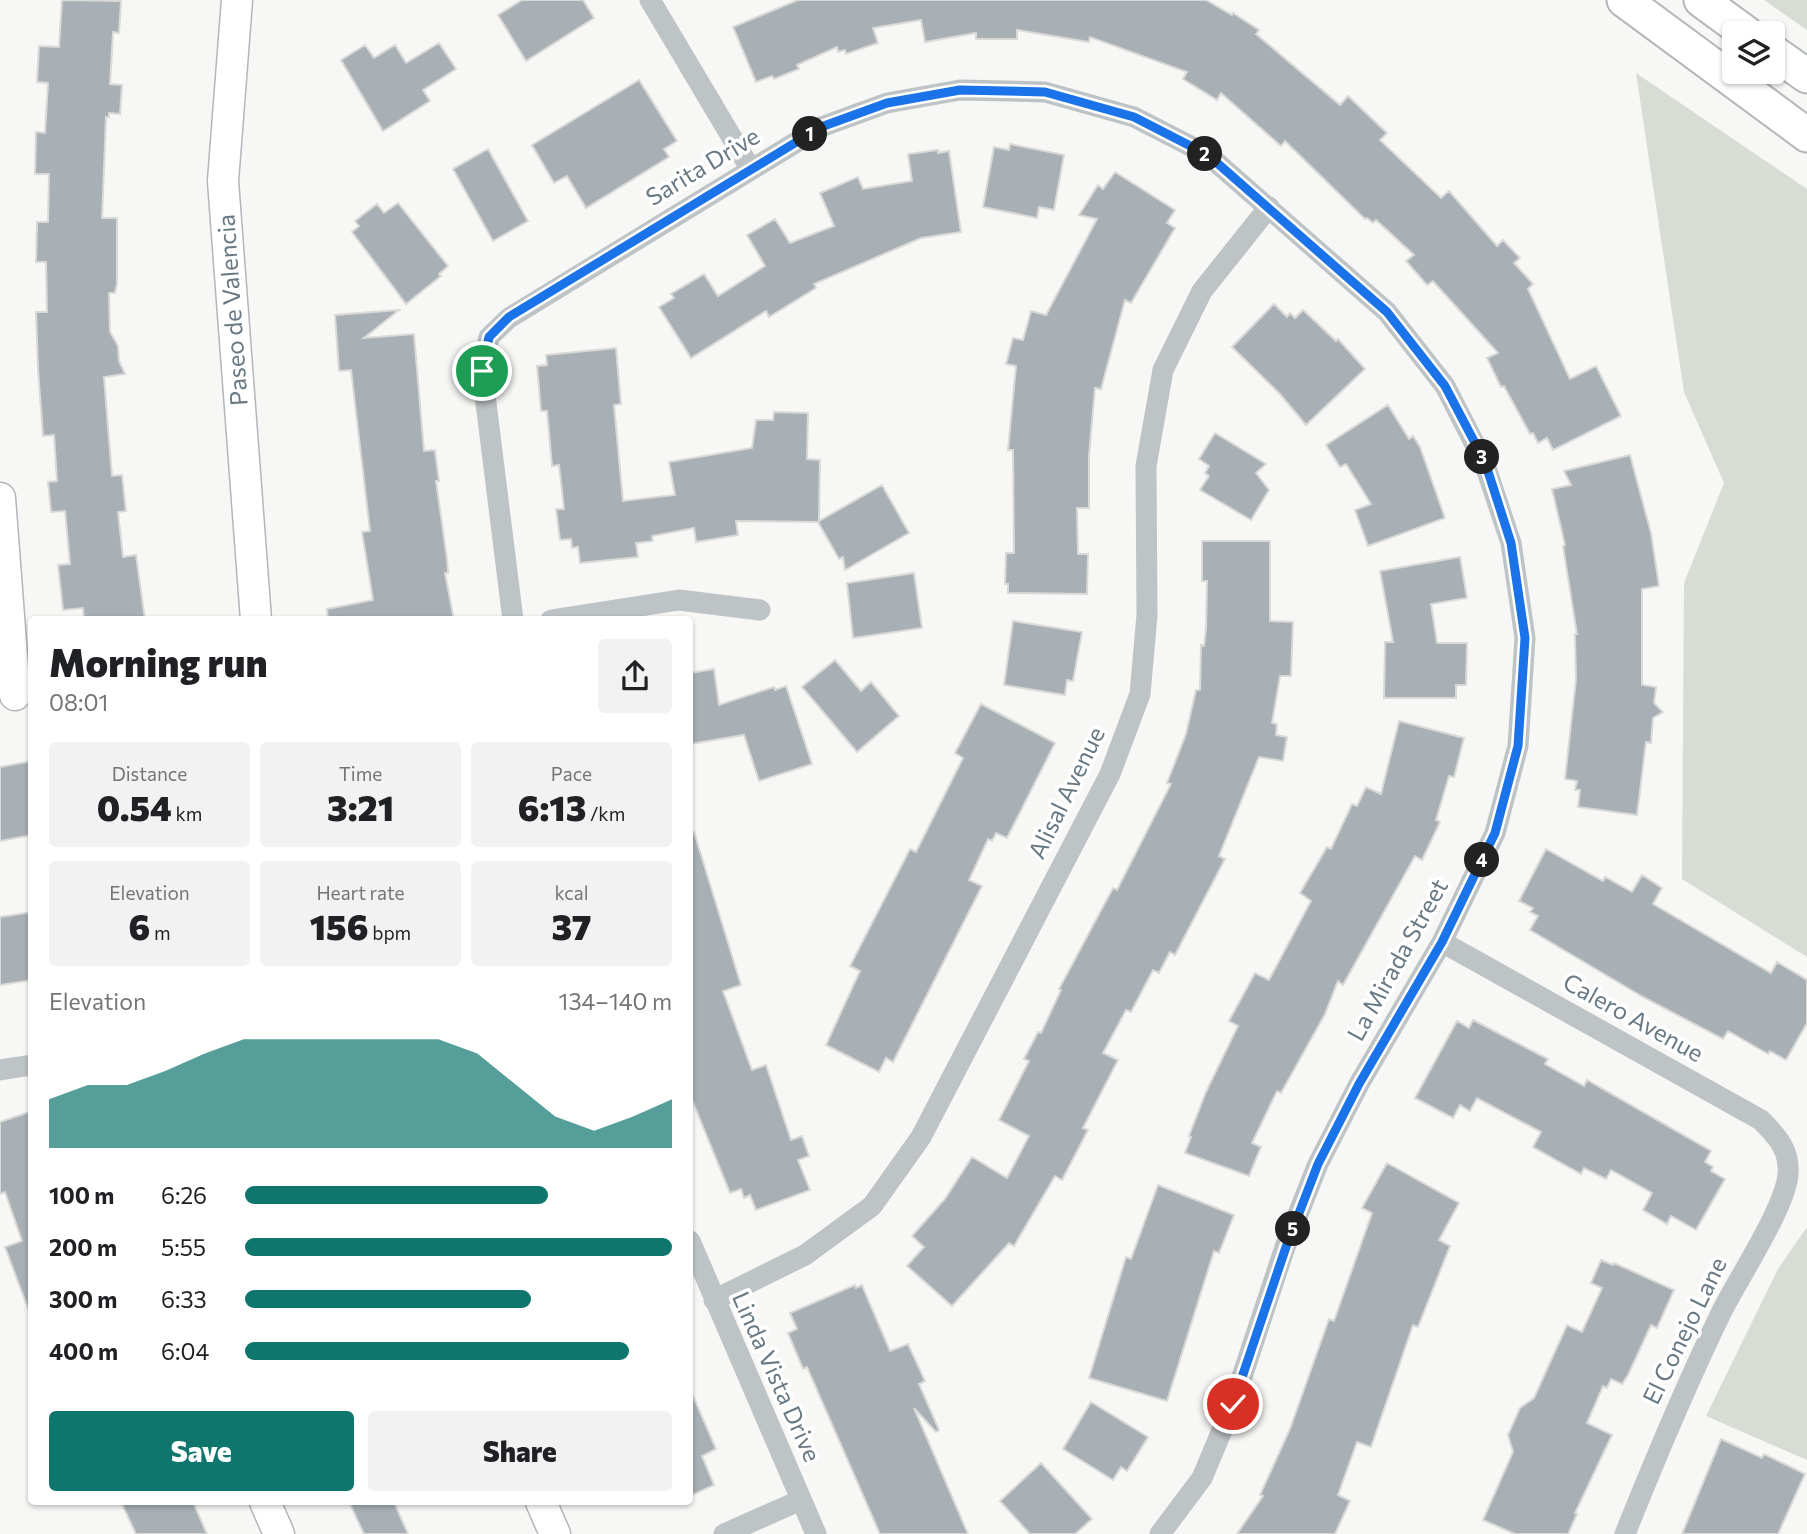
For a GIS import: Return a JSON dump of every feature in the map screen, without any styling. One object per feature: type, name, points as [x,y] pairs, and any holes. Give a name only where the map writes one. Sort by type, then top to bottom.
[{"type":"main road","name":"Paseo de Valencia","points":[[237,0],[223,181],[256,616]]},
{"type":"main road","points":[[1624,0],[1807,135]]},
{"type":"main road","points":[[1701,0],[1730,21]]},
{"type":"main road","points":[[1785,60],[1807,76]]},
{"type":"main road","points":[[0,498],[15,694]]},
{"type":"main road","points":[[266,1505],[279,1534]]},
{"type":"main road","points":[[542,1505],[555,1534]]},
{"type":"street","points":[[650,0],[750,169]]},
{"type":"street","name":"Sarita Drive","points":[[513,616],[482,371],[489,337],[509,317],[821,127],[887,103],[960,90],[1045,92],[1134,117],[1208,155],[1269,207]]},
{"type":"street","name":"La Mirada Street","points":[[1160,1534],[1202,1478],[1233,1404],[1286,1247],[1318,1164],[1359,1084],[1442,942],[1495,833],[1518,746],[1525,638],[1511,543],[1485,462],[1445,386],[1387,312],[1269,207]]},
{"type":"street","name":"Alisal Avenue","points":[[714,1300],[805,1255],[872,1206],[921,1137],[1110,775],[1140,694],[1147,615],[1146,466],[1163,370],[1202,291],[1269,207]]},
{"type":"street","points":[[577,616],[679,600],[761,610]]},
{"type":"street","name":"Calero Avenue","points":[[1442,942],[1761,1119],[1788,1153]]},
{"type":"street","points":[[0,1069],[28,1066]]},
{"type":"street","name":"El Conejo Lane","points":[[1625,1534],[1666,1430],[1722,1312],[1782,1199],[1788,1176],[1788,1153]]},
{"type":"street","name":"Linda Vista Drive","points":[[693,1248],[816,1534]]},
{"type":"street","points":[[724,1534],[801,1500]]},
{"type":"shaded area","points":[[1764,0],[1807,0],[1807,30]]},
{"type":"shaded area","points":[[1636,73],[1807,189],[1807,957],[1682,879],[1684,583],[1724,483],[1684,392]]},
{"type":"shaded area","points":[[1807,1227],[1807,1460],[1706,1416],[1778,1269]]},
{"type":"building","points":[[62,0],[121,1],[119,33],[113,32],[110,84],[122,85],[120,114],[109,113],[109,117],[106,117],[102,218],[117,218],[117,284],[115,293],[109,293],[110,332],[118,346],[119,361],[125,374],[104,377],[112,476],[122,475],[126,511],[118,512],[123,557],[136,555],[144,616],[84,616],[83,608],[63,610],[58,565],[70,564],[65,511],[51,512],[48,482],[57,481],[54,435],[43,436],[36,312],[47,312],[46,262],[36,262],[37,222],[48,222],[49,174],[35,174],[36,132],[45,133],[48,83],[37,82],[39,46],[59,47]]},
{"type":"building","points":[[522,0],[583,0],[594,18],[526,61],[498,15]]},
{"type":"building","points":[[798,0],[1206,0],[1232,15],[1233,13],[1259,30],[1256,34],[1340,105],[1348,96],[1387,133],[1380,140],[1441,198],[1449,191],[1497,246],[1503,240],[1520,258],[1514,263],[1533,284],[1528,289],[1570,379],[1596,366],[1621,416],[1553,450],[1547,438],[1538,443],[1533,433],[1530,434],[1504,386],[1501,387],[1487,358],[1498,353],[1433,281],[1427,285],[1406,261],[1414,255],[1376,220],[1373,223],[1365,219],[1285,141],[1281,146],[1221,93],[1217,100],[1183,79],[1187,72],[1090,37],[1089,42],[1017,30],[1017,39],[976,39],[976,33],[925,42],[921,20],[873,28],[878,43],[846,54],[845,50],[838,52],[837,47],[797,65],[799,69],[774,79],[772,76],[756,82],[733,27]]},
{"type":"building","points":[[439,43],[456,69],[423,90],[430,101],[383,131],[341,60],[365,45],[374,58],[395,45],[406,63]]},
{"type":"building","points":[[639,80],[677,141],[664,149],[669,157],[586,208],[567,176],[554,183],[532,145]]},
{"type":"building","points":[[1010,144],[1064,155],[1054,210],[1039,207],[1037,218],[983,207],[994,147],[1009,150]]},
{"type":"building","points":[[488,149],[528,221],[493,241],[453,169]]},
{"type":"building","points":[[938,150],[938,153],[949,151],[961,232],[921,238],[814,284],[816,288],[769,317],[766,311],[691,358],[659,307],[674,298],[671,294],[704,274],[718,296],[765,266],[747,235],[775,219],[790,243],[834,226],[820,193],[858,177],[863,189],[912,181],[908,154]]},
{"type":"building","points":[[1115,172],[1175,210],[1167,223],[1175,228],[1131,303],[1125,300],[1101,389],[1095,388],[1089,456],[1089,508],[1077,508],[1078,554],[1088,554],[1087,594],[1008,593],[1008,584],[1005,584],[1006,553],[1014,553],[1013,450],[1008,450],[1016,366],[1006,364],[1013,338],[1023,340],[1031,311],[1046,315],[1097,219],[1079,215],[1098,185],[1103,189]]},
{"type":"building","points":[[398,203],[448,266],[439,274],[441,276],[406,304],[352,232],[359,226],[355,221],[377,204],[384,213]]},
{"type":"building","points":[[1274,304],[1287,317],[1290,313],[1295,318],[1303,310],[1336,341],[1338,339],[1365,369],[1306,425],[1280,394],[1232,347]]},
{"type":"building","points":[[399,310],[364,338],[414,334],[424,451],[435,450],[439,481],[436,481],[447,559],[448,573],[445,573],[453,616],[328,616],[327,609],[373,600],[362,532],[370,531],[351,370],[339,371],[335,315]]},
{"type":"building","points":[[616,348],[621,404],[614,405],[623,501],[675,495],[669,462],[752,448],[756,420],[773,420],[774,412],[808,413],[807,459],[820,460],[819,521],[882,485],[909,533],[845,570],[843,557],[839,559],[818,522],[736,521],[738,535],[696,542],[694,528],[652,536],[653,541],[636,543],[638,557],[580,563],[578,547],[572,548],[571,539],[560,540],[556,509],[564,509],[559,465],[552,466],[547,411],[541,411],[537,366],[547,365],[546,355]]},
{"type":"building","points":[[1388,405],[1409,439],[1413,436],[1420,447],[1445,518],[1368,546],[1355,510],[1371,504],[1346,464],[1340,467],[1326,445]]},
{"type":"building","points":[[1215,433],[1266,464],[1256,473],[1269,490],[1251,520],[1200,490],[1209,476],[1205,473],[1209,466],[1199,459]]},
{"type":"building","points":[[1630,455],[1651,533],[1659,586],[1642,589],[1642,685],[1656,687],[1654,703],[1663,712],[1653,718],[1651,743],[1646,742],[1637,815],[1578,807],[1580,790],[1575,790],[1577,781],[1565,779],[1576,679],[1577,634],[1563,546],[1565,545],[1552,489],[1571,485],[1564,471]]},
{"type":"building","points":[[1202,541],[1270,541],[1270,621],[1293,622],[1291,676],[1280,676],[1272,723],[1277,724],[1276,735],[1287,737],[1283,761],[1259,757],[1219,856],[1225,859],[1175,955],[1170,952],[1159,973],[1153,970],[1131,1012],[1126,1010],[1103,1053],[1118,1060],[1083,1128],[1088,1130],[1062,1180],[1055,1176],[1014,1246],[1009,1243],[952,1306],[907,1266],[924,1247],[912,1236],[945,1199],[972,1157],[1007,1178],[1029,1136],[999,1120],[1029,1061],[1024,1059],[1038,1032],[1041,1033],[1061,990],[1059,989],[1113,888],[1117,890],[1171,784],[1167,783],[1186,734],[1196,690],[1200,690],[1207,581],[1202,581]]},
{"type":"building","points":[[1460,557],[1467,598],[1431,604],[1437,643],[1467,643],[1466,685],[1456,685],[1456,698],[1384,698],[1385,642],[1393,642],[1380,571]]},
{"type":"building","points":[[914,573],[922,628],[853,638],[847,583]]},
{"type":"building","points":[[1013,621],[1082,632],[1073,681],[1067,680],[1065,695],[1004,685]]},
{"type":"building","points":[[835,660],[861,691],[871,682],[899,716],[857,752],[802,687]]},
{"type":"building","points":[[714,669],[719,705],[774,687],[775,690],[786,686],[812,764],[759,781],[744,735],[693,744],[693,672]]},
{"type":"building","points":[[981,704],[1055,743],[1007,838],[996,833],[992,841],[988,839],[969,880],[982,886],[893,1062],[886,1058],[879,1072],[826,1045],[860,971],[850,966],[910,849],[916,852],[963,758],[955,753]]},
{"type":"building","points":[[1399,721],[1464,738],[1454,777],[1449,776],[1436,820],[1440,822],[1422,860],[1415,856],[1343,985],[1338,981],[1325,1014],[1281,1093],[1277,1091],[1252,1143],[1261,1147],[1249,1176],[1185,1153],[1206,1092],[1238,1026],[1229,1021],[1255,973],[1269,980],[1311,901],[1300,893],[1327,847],[1331,849],[1352,804],[1357,806],[1366,787],[1381,794]]},
{"type":"building","points":[[28,762],[28,836],[0,841],[0,767]]},
{"type":"building","points":[[693,832],[741,985],[723,991],[752,1070],[766,1065],[791,1140],[802,1136],[809,1156],[798,1160],[810,1190],[756,1210],[750,1195],[744,1198],[741,1189],[730,1193],[693,1102]]},
{"type":"building","points":[[1546,849],[1603,881],[1605,877],[1632,892],[1642,875],[1662,888],[1653,904],[1771,973],[1777,962],[1807,980],[1807,1023],[1786,1060],[1770,1051],[1768,1054],[1728,1031],[1723,1039],[1643,997],[1530,930],[1538,916],[1530,912],[1533,908],[1519,901]]},
{"type":"building","points":[[28,913],[28,981],[0,985],[0,917]]},
{"type":"building","points":[[1473,1020],[1548,1059],[1545,1064],[1584,1086],[1587,1080],[1711,1151],[1705,1162],[1713,1167],[1711,1171],[1725,1179],[1696,1230],[1671,1216],[1667,1224],[1643,1210],[1652,1193],[1611,1170],[1606,1179],[1584,1168],[1581,1174],[1533,1147],[1541,1132],[1477,1098],[1470,1111],[1460,1105],[1453,1118],[1415,1098],[1457,1021],[1469,1028]]},
{"type":"building","points":[[28,1112],[28,1308],[5,1247],[22,1241],[5,1192],[0,1194],[0,1122]]},
{"type":"building","points":[[1387,1163],[1459,1203],[1439,1240],[1450,1246],[1418,1327],[1413,1325],[1371,1447],[1357,1442],[1338,1495],[1350,1501],[1335,1534],[1237,1534],[1263,1496],[1260,1495],[1290,1429],[1329,1319],[1334,1321],[1372,1213],[1362,1208]]},
{"type":"building","points":[[1158,1185],[1234,1215],[1219,1253],[1214,1251],[1167,1401],[1089,1378],[1126,1257],[1131,1259]]},
{"type":"building","points":[[1601,1260],[1613,1265],[1614,1263],[1674,1290],[1657,1328],[1651,1325],[1622,1384],[1611,1379],[1607,1388],[1603,1386],[1587,1423],[1612,1435],[1575,1513],[1577,1514],[1568,1534],[1515,1534],[1483,1520],[1513,1452],[1508,1435],[1520,1408],[1534,1398],[1567,1325],[1582,1332],[1602,1288],[1591,1283]]},
{"type":"building","points":[[855,1285],[856,1288],[862,1285],[890,1351],[908,1344],[925,1381],[919,1384],[939,1430],[936,1432],[914,1408],[968,1534],[880,1534],[807,1367],[803,1369],[788,1333],[797,1329],[790,1313]]},
{"type":"building","points":[[693,1396],[716,1449],[702,1456],[714,1485],[693,1495]]},
{"type":"building","points":[[1091,1402],[1148,1437],[1127,1471],[1121,1467],[1113,1480],[1063,1449]]},
{"type":"building","points":[[1721,1439],[1762,1458],[1764,1454],[1805,1474],[1778,1534],[1682,1534]]},
{"type":"building","points":[[1041,1463],[1092,1519],[1075,1534],[1030,1534],[1000,1501]]},
{"type":"building","points":[[122,1505],[194,1505],[207,1534],[136,1534]]},
{"type":"building","points":[[350,1505],[395,1505],[408,1534],[364,1534]]},
{"type":"route","points":[[482,371],[489,337],[509,317],[821,127],[887,103],[960,90],[1045,92],[1134,117],[1208,155],[1387,312],[1445,386],[1485,462],[1511,543],[1525,638],[1518,746],[1495,833],[1442,942],[1359,1084],[1318,1164],[1286,1247],[1233,1404]]}]
